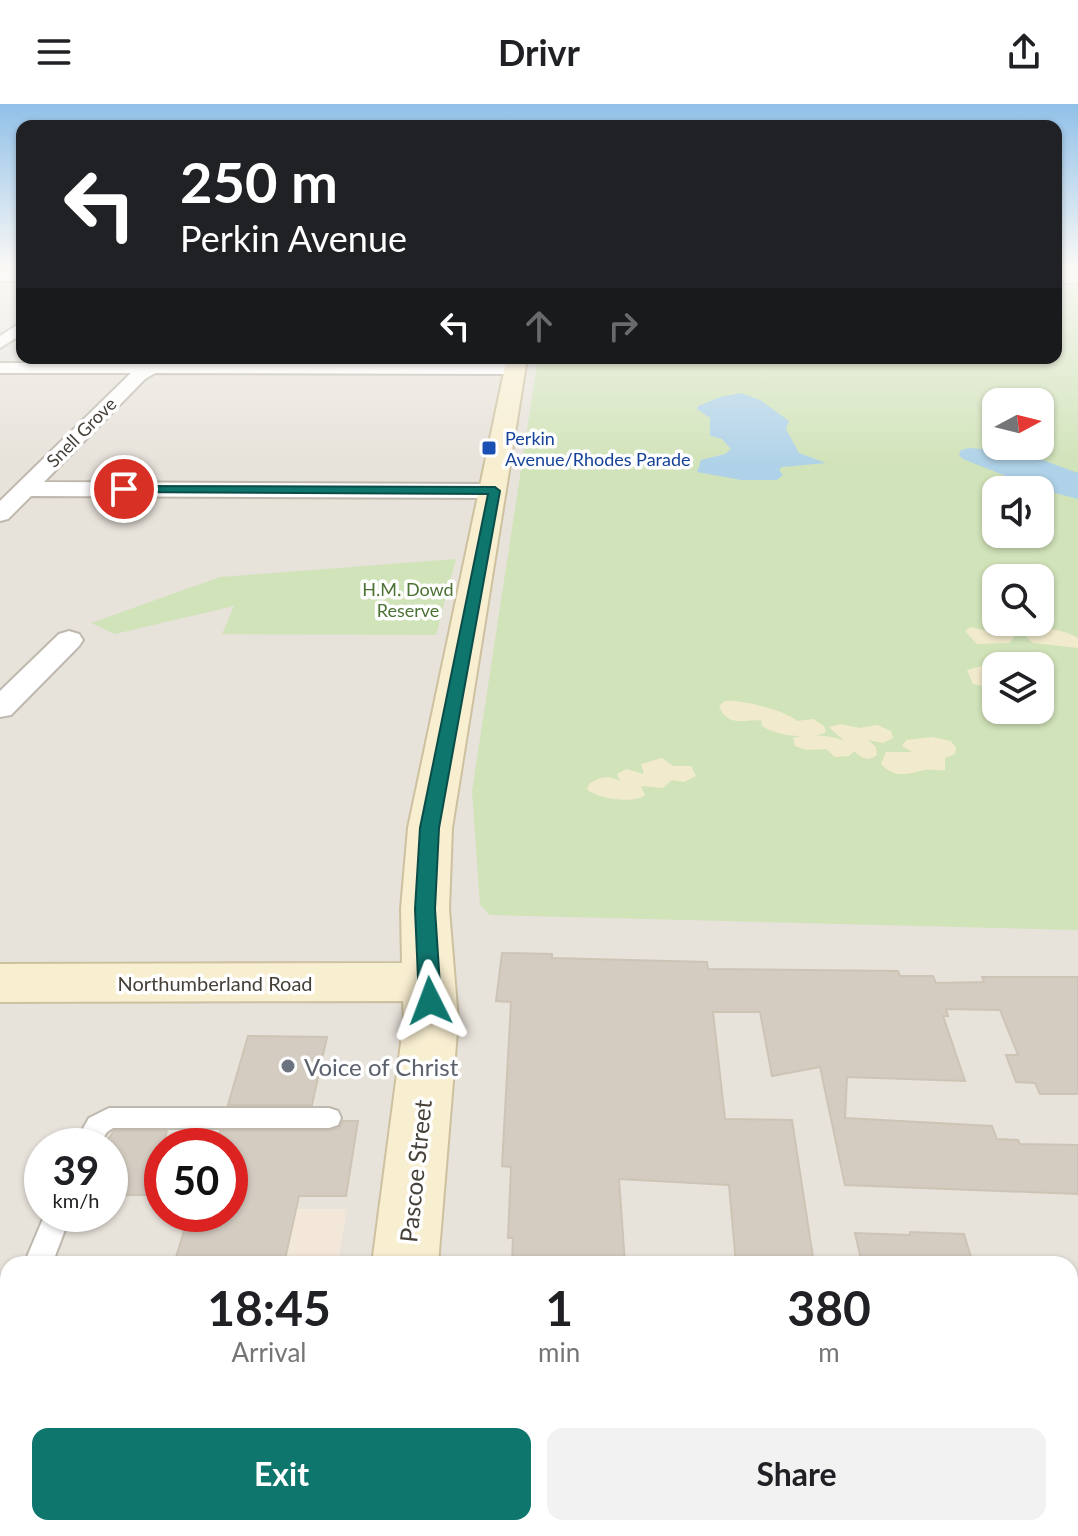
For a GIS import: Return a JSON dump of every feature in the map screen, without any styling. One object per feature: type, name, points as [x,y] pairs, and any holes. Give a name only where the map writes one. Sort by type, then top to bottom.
[{"type":"main road","name":"Pascoe Street","points":[[406,1256],[431,1020],[425,909],[430,828],[495,491],[516,364]]},
{"type":"main road","name":"Northumberland Road","points":[[0,983],[430,982]]},
{"type":"street","points":[[0,368],[127,364]]},
{"type":"street","name":"Snell Grove","points":[[0,514],[139,375],[157,364]]},
{"type":"street","points":[[24,489],[495,491]]},
{"type":"street","points":[[0,708],[69,640]]},
{"type":"lane","points":[[96,1128],[109,1118],[329,1118]]},
{"type":"lane","points":[[41,1256],[51,1232]]},
{"type":"shaded area","points":[[0,333],[16,333],[16,364],[1062,364],[1062,333],[1078,333],[1078,1256],[0,1256]]},
{"type":"shaded area","points":[[248,1209],[347,1209],[339,1256],[207,1256],[219,1232],[248,1232]]},
{"type":"green space","points":[[1062,333],[1078,333],[1078,930],[490,915],[480,905],[472,791],[537,364],[1062,364]]},
{"type":"green space","name":"H.M. Dowd Reserve","points":[[456,559],[436,635],[222,634],[234,606],[115,634],[91,623],[220,577]]},
{"type":"sand","points":[[970,627],[982,630],[982,636],[1014,637],[1009,643],[977,644],[965,631]]},
{"type":"sand","points":[[1054,630],[1078,638],[1078,648],[1033,643],[1025,636],[1054,636]]},
{"type":"sand","points":[[982,666],[982,686],[973,684],[967,670]]},
{"type":"sand","points":[[725,701],[763,706],[797,721],[813,719],[824,726],[826,732],[794,736],[768,729],[762,726],[761,720],[731,720],[719,706]]},
{"type":"sand","points":[[841,724],[859,728],[877,725],[891,731],[893,738],[883,743],[868,740],[876,747],[877,755],[867,759],[854,751],[849,756],[835,757],[826,749],[806,750],[795,746],[793,738],[806,736],[826,736],[844,741],[829,727]]},
{"type":"sand","points":[[932,737],[951,741],[956,748],[955,754],[945,758],[945,770],[902,774],[891,772],[881,764],[886,752],[912,752],[902,746],[906,740]]},
{"type":"sand","points":[[662,758],[673,766],[691,766],[696,776],[684,782],[672,780],[663,788],[641,786],[645,795],[625,800],[607,798],[587,789],[589,784],[601,778],[620,781],[617,774],[626,769],[644,774],[641,764]]},
{"type":"water","points":[[741,393],[760,400],[789,421],[786,429],[799,453],[826,463],[782,467],[779,470],[783,475],[777,480],[741,480],[697,472],[701,460],[725,454],[731,449],[722,439],[710,436],[710,418],[697,409],[698,406]]},
{"type":"water","points":[[982,449],[982,460],[1043,460],[1078,473],[1078,499],[1054,493],[1054,476],[1006,476],[963,459],[959,455],[961,450]]},
{"type":"building","points":[[502,953],[552,954],[552,958],[707,962],[708,969],[898,971],[900,976],[933,976],[936,983],[984,982],[982,977],[1078,977],[1078,1094],[1040,1094],[1035,1083],[1016,1082],[1006,1055],[1018,1055],[1000,1010],[946,1009],[948,1016],[943,1016],[965,1081],[847,1077],[845,1118],[992,1126],[997,1139],[1018,1140],[1020,1144],[1078,1145],[1078,1194],[845,1185],[820,1067],[772,1076],[760,1012],[713,1012],[725,1119],[792,1120],[813,1256],[735,1256],[729,1185],[619,1179],[624,1256],[512,1256],[513,1238],[508,1238],[511,1167],[502,1166],[511,1002],[496,1001]]},
{"type":"building","name":"Voice of Christ","points":[[248,1036],[327,1037],[312,1105],[228,1105]]},
{"type":"building","points":[[343,1121],[358,1121],[346,1196],[299,1196],[286,1256],[176,1256],[184,1232],[248,1232],[248,1131],[329,1131],[339,1128]]},
{"type":"building","points":[[128,1131],[144,1131],[144,1195],[128,1195]]},
{"type":"building","points":[[910,1232],[964,1234],[971,1256],[860,1256],[855,1233],[910,1235]]},
{"type":"place","name":"Perkin Avenue/Rhodes Parade","points":[[489,448]]},
{"type":"place","name":"Voice of Christ","points":[[288,1066]]},
{"type":"route","points":[[124,489],[495,491],[430,828],[425,909],[430,1001]]}]
